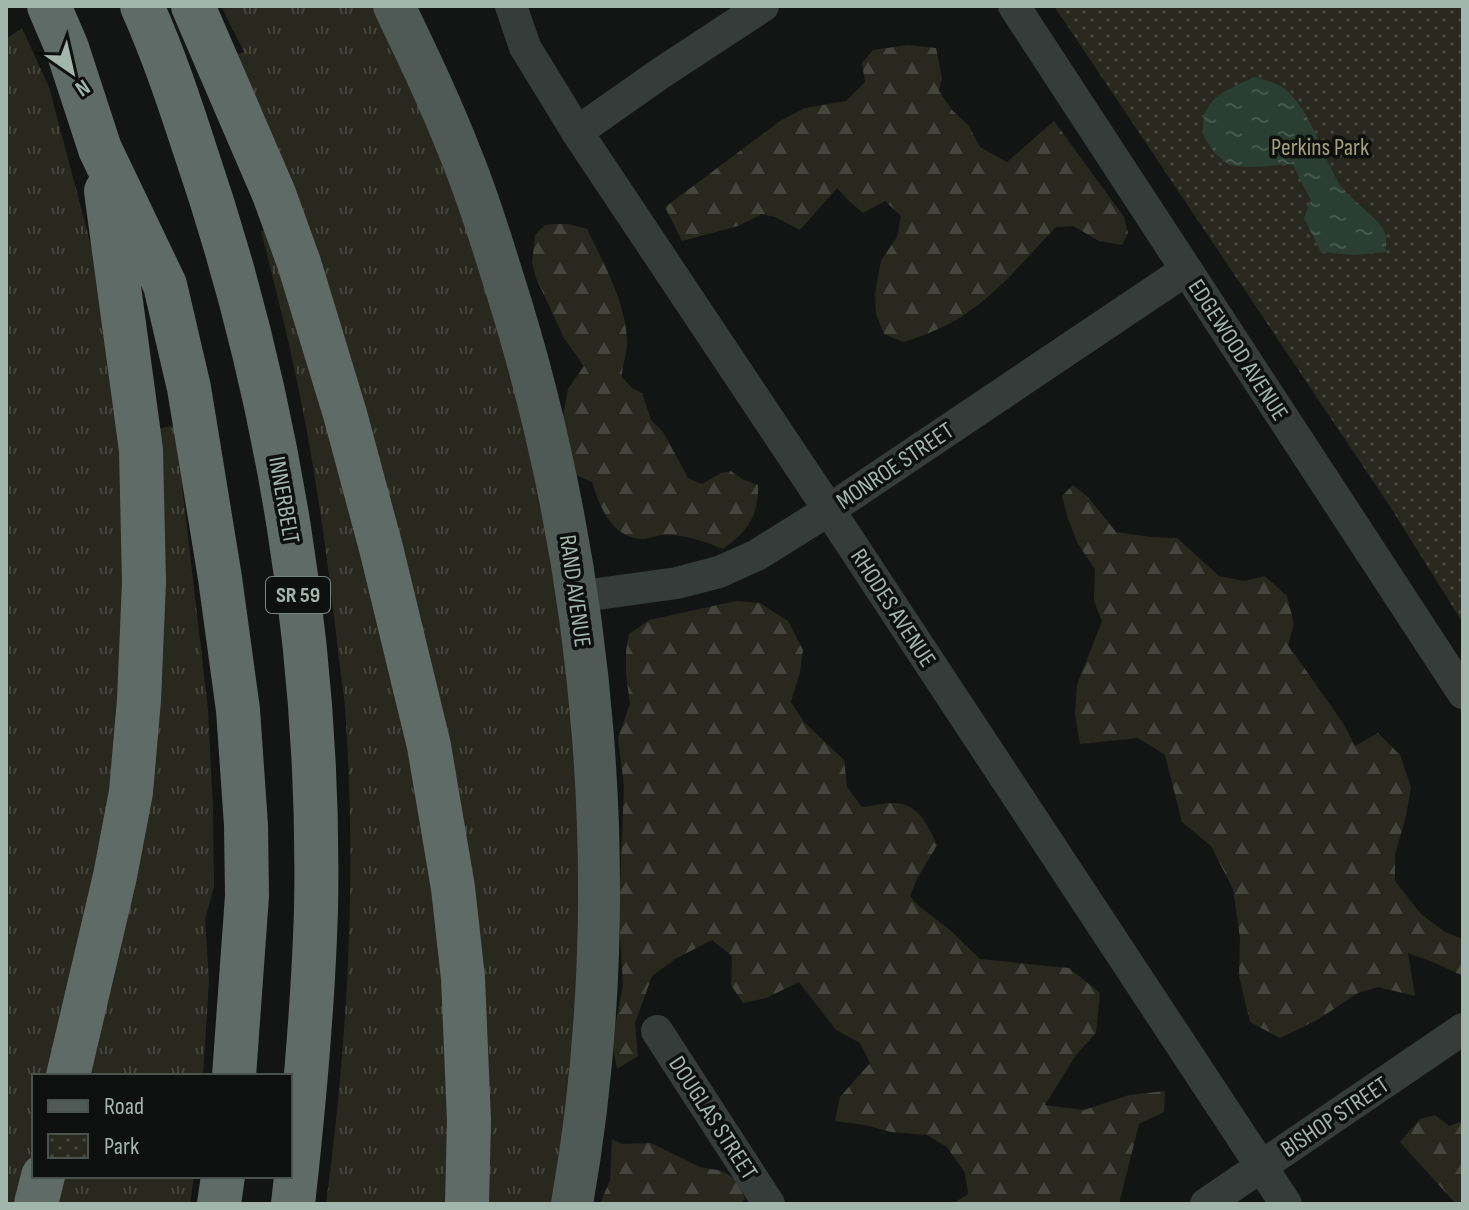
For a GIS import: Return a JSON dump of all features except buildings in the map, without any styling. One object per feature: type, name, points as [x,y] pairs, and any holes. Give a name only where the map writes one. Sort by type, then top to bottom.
[{"type":"highway","points":[[49,6],[67,48],[100,149],[165,285],[189,388],[238,710],[246,839],[246,909],[234,1074]]},
{"type":"highway","name":"INNERBELT","points":[[142,6],[166,63],[232,266],[279,465],[295,565],[309,695],[316,909],[305,1103],[293,1204]]},
{"type":"highway","points":[[193,6],[274,194],[299,263],[361,474],[429,746],[451,874],[463,978],[469,1121],[467,1204]]},
{"type":"highway","points":[[68,1074],[115,876],[131,792],[144,582],[141,450],[100,149]]},
{"type":"highway","points":[[36,1204],[42,1178]]},
{"type":"highway","points":[[219,1204],[223,1178]]},
{"type":"main road","name":"RAND AVENUE","points":[[394,6],[431,83],[463,161],[524,342],[561,500],[576,597],[589,693],[599,859],[597,958],[588,1084],[572,1204]]},
{"type":"street","name":"RHODES AVENUE","points":[[511,6],[525,47],[577,132],[1286,1204]]},
{"type":"street","points":[[577,132],[763,6]]},
{"type":"street","name":"EDGEWOOD AVENUE","points":[[1014,6],[1463,693]]},
{"type":"street","name":"MONROE STREET","points":[[576,597],[677,583],[719,572],[757,555],[1186,270]]},
{"type":"street","name":"BISHOP STREET","points":[[1206,1204],[1463,1029]]},
{"type":"street","name":"DOUGLAS STREET","points":[[657,1031],[769,1204]]},
{"type":"green space","points":[[221,6],[375,6],[398,45],[494,291],[562,597],[586,898],[558,1204],[477,1204],[471,990],[234,55],[244,52]]},
{"type":"green space","name":"Perkins Park","points":[[1054,6],[1463,6],[1463,623],[1389,505]]},
{"type":"green space","points":[[22,28],[49,87],[106,302],[126,463],[127,716],[53,1074],[32,1074],[32,1161],[21,1204],[6,1204],[6,39]]},
{"type":"green space","points":[[908,45],[936,48],[942,78],[939,91],[952,110],[969,126],[980,147],[1007,162],[1054,121],[1124,217],[1128,233],[1122,245],[1099,241],[1073,226],[1056,227],[983,301],[956,320],[903,342],[884,334],[876,314],[875,293],[881,261],[897,237],[901,216],[885,201],[863,213],[837,188],[800,230],[762,214],[738,226],[682,241],[665,207],[780,121],[805,108],[846,101],[865,82],[862,63],[873,50]]},
{"type":"green space","points":[[545,225],[587,229],[613,283],[622,311],[627,345],[622,377],[642,393],[651,420],[663,432],[688,478],[702,484],[731,471],[758,485],[756,506],[750,522],[723,549],[682,536],[643,539],[623,533],[603,511],[592,482],[573,474],[559,436],[568,389],[584,366],[564,338],[532,263],[535,235]]},
{"type":"green space","points":[[273,228],[431,816],[458,1204],[326,1204],[345,1019],[350,895],[349,770],[344,700],[318,495],[298,385],[261,231]]},
{"type":"green space","points":[[175,425],[208,709],[214,886],[205,920],[209,980],[203,1074],[82,1074],[150,431]]},
{"type":"green space","points":[[1073,485],[1088,497],[1116,532],[1177,538],[1219,576],[1244,581],[1265,576],[1287,596],[1294,624],[1288,645],[1343,723],[1355,746],[1378,733],[1400,755],[1411,787],[1395,855],[1395,881],[1421,914],[1445,932],[1463,939],[1463,976],[1408,953],[1415,996],[1378,987],[1358,993],[1317,1020],[1280,1038],[1250,1022],[1239,976],[1240,938],[1233,889],[1211,846],[1182,822],[1165,755],[1138,738],[1080,744],[1075,714],[1077,685],[1102,621],[1094,601],[1095,569],[1078,544],[1062,496]]},
{"type":"green space","points":[[736,601],[760,603],[788,621],[803,650],[791,702],[804,722],[844,760],[847,787],[862,807],[902,804],[917,812],[928,826],[937,845],[910,896],[919,906],[980,959],[1069,968],[1100,993],[1096,1033],[1076,1055],[1045,1105],[1084,1110],[1129,1095],[1165,1091],[1164,1112],[1139,1124],[1119,1204],[952,1204],[968,1194],[965,1173],[947,1147],[927,1135],[891,1132],[835,1121],[840,1097],[870,1063],[860,1043],[836,1030],[799,982],[766,998],[743,1003],[731,985],[732,956],[712,940],[675,959],[652,976],[635,1023],[638,1056],[617,1069],[612,1042],[623,985],[619,916],[624,786],[618,738],[630,704],[626,674],[629,634],[649,620]]},
{"type":"green space","points":[[1435,1115],[1449,1126],[1463,1121],[1463,1204],[1456,1204],[1400,1142],[1420,1119]]},
{"type":"green space","points":[[612,1139],[622,1144],[651,1143],[700,1167],[722,1171],[738,1181],[745,1199],[740,1204],[600,1204],[610,1180]]},
{"type":"green space","points":[[56,1178],[194,1178],[190,1204],[49,1204]]},
{"type":"water","points":[[1254,77],[1280,86],[1300,105],[1339,183],[1386,235],[1386,252],[1354,255],[1321,252],[1304,218],[1311,200],[1292,164],[1230,165],[1212,149],[1203,133],[1208,107],[1228,89]]}]
